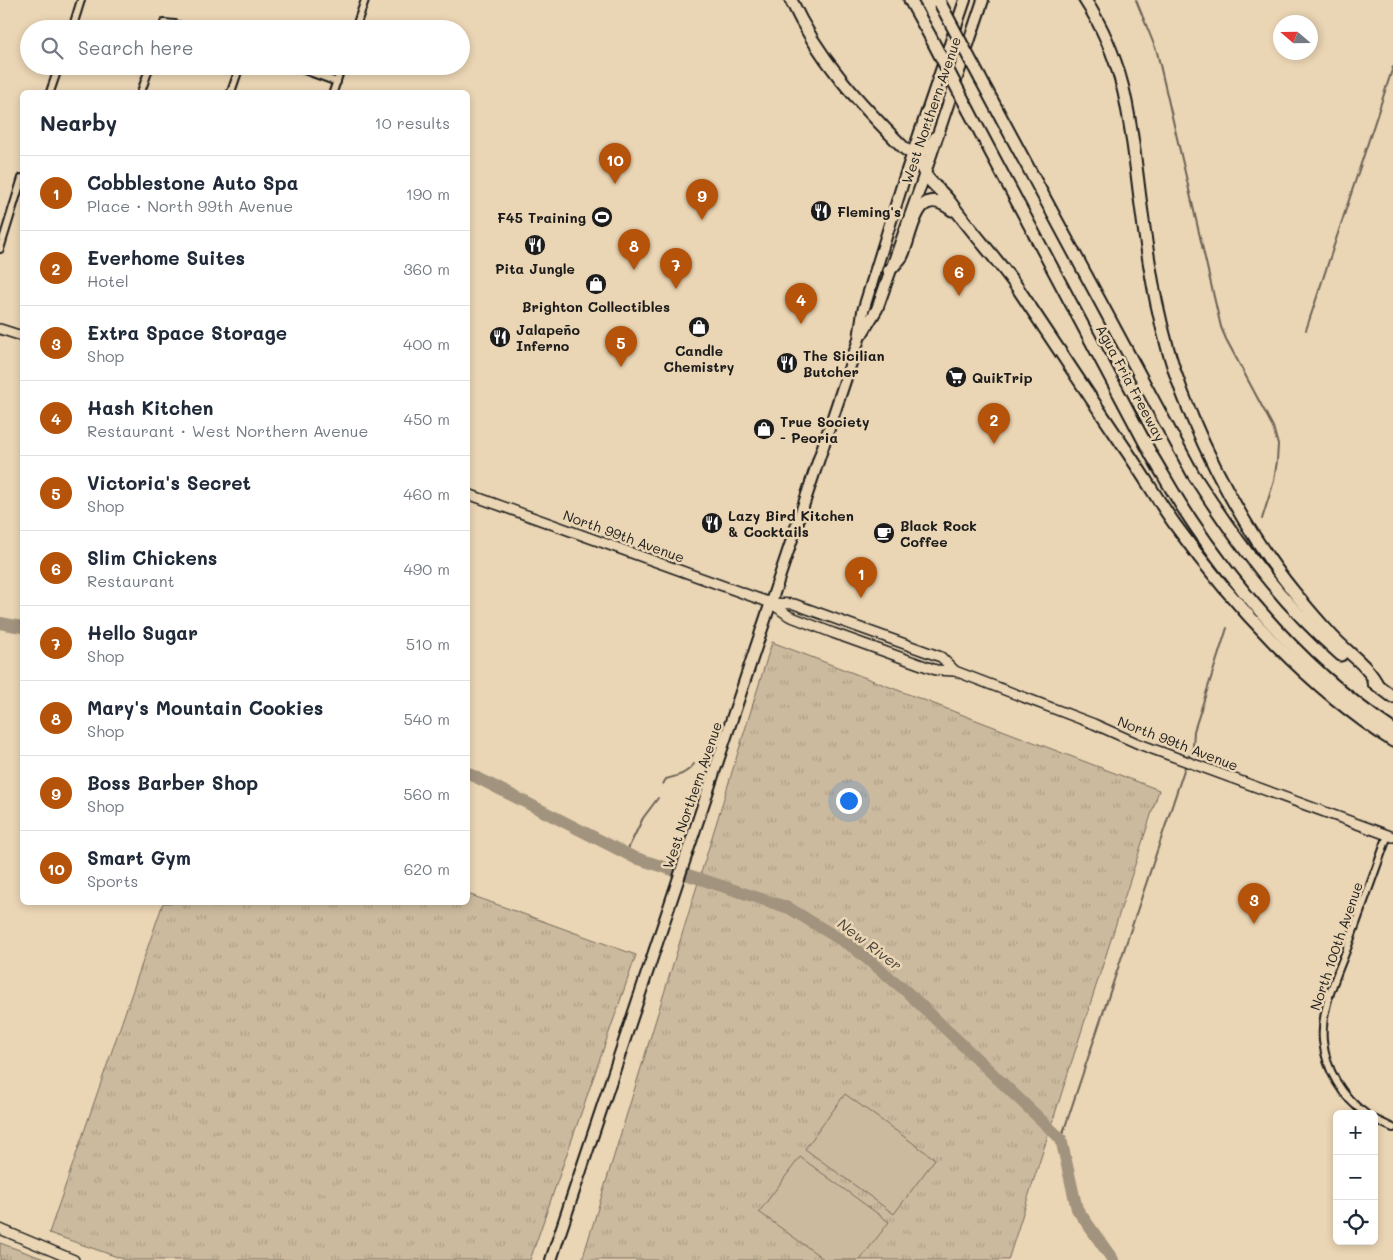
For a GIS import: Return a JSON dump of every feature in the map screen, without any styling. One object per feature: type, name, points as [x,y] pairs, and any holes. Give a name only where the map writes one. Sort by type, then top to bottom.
[{"type":"highway","points":[[791,0],[811,38],[834,72],[908,152],[916,153],[929,148],[938,136]]},
{"type":"highway","name":"Agua Fria Freeway","points":[[910,0],[1152,456],[1184,510],[1251,600],[1292,645],[1346,694],[1393,730]]},
{"type":"highway","points":[[1085,0],[1106,36],[1124,86],[1132,132],[1148,261],[1157,308],[1165,344],[1192,417],[1236,507],[1276,569],[1336,641],[1373,676],[1378,686]]},
{"type":"highway","name":"Agua Fria Freeway","points":[[940,2],[1193,474],[1216,510],[1263,575],[1286,600],[1330,645],[1393,697]]},
{"type":"highway","points":[[921,132],[916,153],[925,174],[950,202],[1017,287],[1175,525],[1210,571],[1258,626],[1314,680],[1357,716],[1393,741]]},
{"type":"highway","points":[[889,271],[901,257],[917,213],[922,205],[930,201],[938,202],[948,206],[957,213]]},
{"type":"main road","name":"West Northern Avenue","points":[[921,132],[965,0]]},
{"type":"main road","name":"West Northern Avenue","points":[[859,339],[877,309],[925,174],[983,0]]},
{"type":"main road","name":"West Northern Avenue","points":[[551,1260],[859,339],[863,311],[916,153]]},
{"type":"main road","points":[[0,328],[20,335]]},
{"type":"main road","name":"North 99th Avenue","points":[[470,495],[771,603],[789,616],[833,633],[936,670],[955,671],[1172,756],[1391,836]]},
{"type":"main road","name":"North 99th Avenue","points":[[771,603],[794,604],[941,657],[955,671]]},
{"type":"main road","points":[[0,1229],[74,1260]]},
{"type":"street","points":[[75,20],[81,0]]},
{"type":"street","points":[[358,20],[366,0]]},
{"type":"street","points":[[51,90],[56,75]]},
{"type":"street","points":[[142,90],[147,75]]},
{"type":"street","points":[[233,90],[237,75]]},
{"type":"street","points":[[318,75],[337,82]]},
{"type":"street","points":[[334,90],[339,75]]},
{"type":"street","points":[[0,249],[20,184]]},
{"type":"street","name":"North 100th Avenue","points":[[1360,1110],[1344,1093],[1330,1070],[1323,1040],[1323,1023],[1335,980],[1391,836]]},
{"type":"street","points":[[1378,1121],[1393,1128]]},
{"type":"green space","points":[[772,642],[1159,790],[1008,1260],[582,1260]]},
{"type":"green space","points":[[470,895],[636,955],[530,1260],[126,1260],[49,1233],[162,905],[470,905]]},
{"type":"green space","points":[[845,1094],[935,1159],[894,1214],[805,1149]]},
{"type":"green space","points":[[800,1157],[889,1222],[860,1260],[825,1260],[759,1212]]},
{"type":"green space","points":[[0,1243],[47,1260],[0,1260]]},
{"type":"waterway","points":[[1136,0],[1157,52],[1221,327],[1273,427],[1278,445],[1274,481],[1262,519]]},
{"type":"waterway","points":[[1306,330],[1393,67]]},
{"type":"waterway","name":"New River","points":[[0,623],[20,627]]},
{"type":"waterway","points":[[1188,760],[1193,747],[1194,731],[1227,628]]},
{"type":"waterway","points":[[663,784],[666,779],[681,774],[694,764]]},
{"type":"waterway","points":[[1061,1139],[1186,764]]},
{"type":"waterway","name":"New River","points":[[470,774],[633,857],[789,908],[854,948],[907,992],[1061,1139],[1077,1209],[1113,1260]]},
{"type":"waterway","points":[[626,853],[643,818],[658,798]]},
{"type":"place","name":"Smart Gym","points":[[615,184]]},
{"type":"place","name":"Fleming's","points":[[821,211]]},
{"type":"place","name":"F45 Training","points":[[602,217]]},
{"type":"place","name":"Boss Barber Shop","points":[[702,220]]},
{"type":"place","name":"Pita Jungle","points":[[535,245]]},
{"type":"place","name":"Mary's Mountain Cookies","points":[[634,270]]},
{"type":"place","name":"Brighton Collectibles","points":[[596,284]]},
{"type":"place","name":"Hello Sugar","points":[[676,289]]},
{"type":"place","name":"Slim Chickens","points":[[959,296]]},
{"type":"place","name":"Hash Kitchen","points":[[801,324]]},
{"type":"place","name":"Candle Chemistry","points":[[699,327]]},
{"type":"place","name":"Jalapeño Inferno","points":[[500,337]]},
{"type":"place","name":"The Sicilian Butcher","points":[[787,363]]},
{"type":"place","name":"Victoria's Secret","points":[[621,367]]},
{"type":"place","name":"QuikTrip","points":[[956,377]]},
{"type":"place","name":"True Society - Peoria","points":[[764,429]]},
{"type":"place","name":"Everhome Suites","points":[[994,444]]},
{"type":"place","name":"Lazy Bird Kitchen & Cocktails","points":[[712,523]]},
{"type":"place","name":"Black Rock Coffee","points":[[884,533]]},
{"type":"place","name":"Cobblestone Auto Spa","points":[[861,598]]},
{"type":"place","name":"Extra Space Storage","points":[[1254,924]]}]
